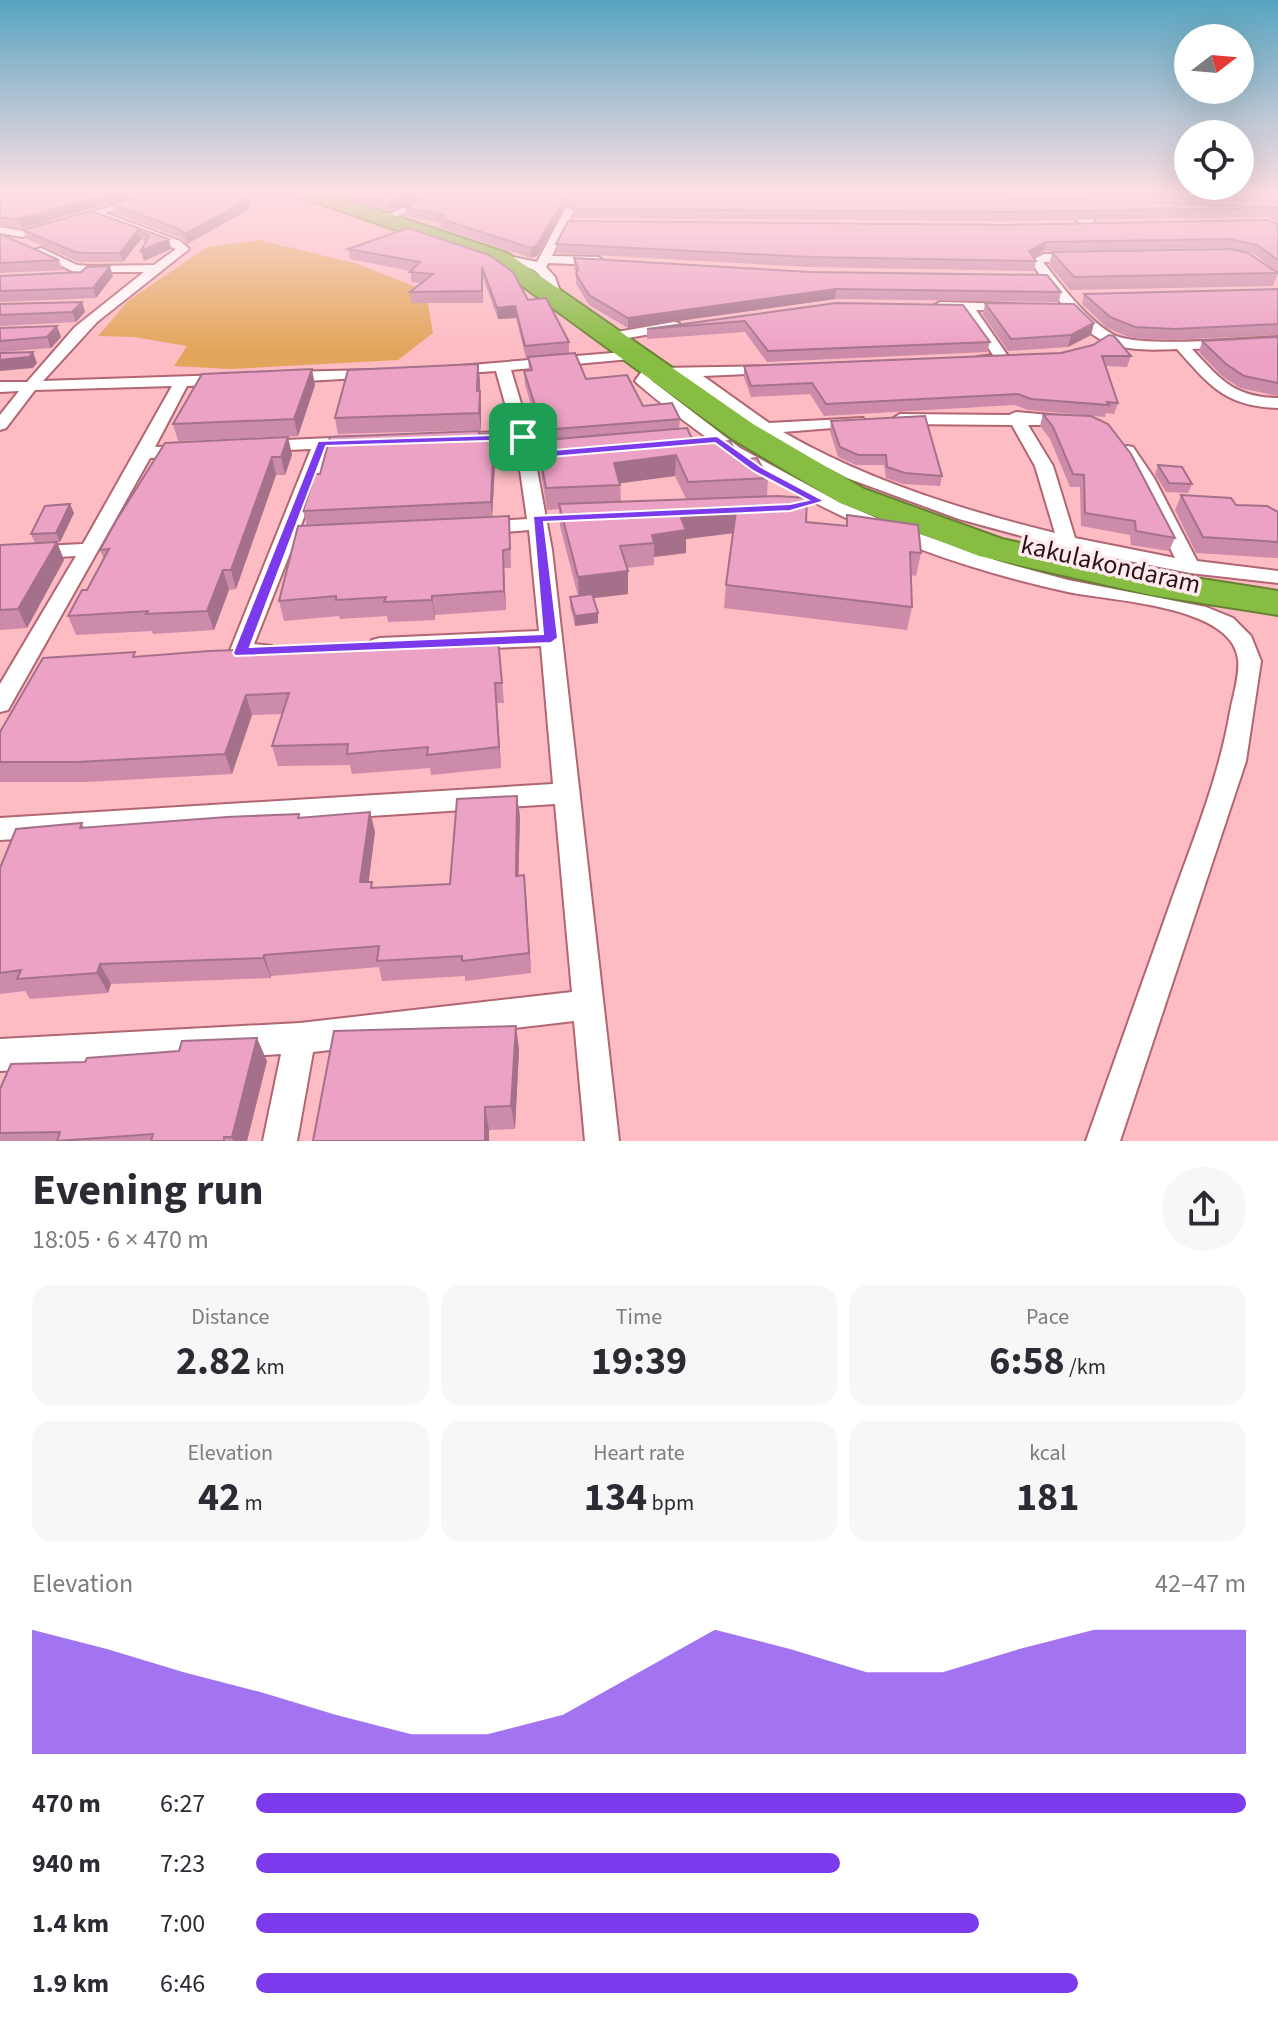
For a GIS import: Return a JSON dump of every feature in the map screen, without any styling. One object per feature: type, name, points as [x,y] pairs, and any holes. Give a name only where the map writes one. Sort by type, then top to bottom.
[{"type":"highway","points":[[460,244],[499,258],[663,370],[742,431],[852,496],[992,548],[1069,553],[1151,583],[1278,603]]},
{"type":"street","points":[[21,244],[74,268],[110,271]]},
{"type":"street","points":[[0,425],[81,329],[183,246],[178,244]]},
{"type":"street","points":[[541,263],[552,244]]},
{"type":"street","points":[[1113,244],[1117,247]]},
{"type":"street","points":[[1086,257],[1037,259],[1067,297],[1079,303],[1101,340],[1180,344],[1278,341]]},
{"type":"street","points":[[499,258],[541,263],[617,261]]},
{"type":"street","points":[[541,263],[553,283],[555,298]]},
{"type":"street","points":[[53,277],[153,268]]},
{"type":"street","points":[[1035,278],[1050,278]]},
{"type":"street","points":[[1049,308],[1079,303]]},
{"type":"street","points":[[78,306],[109,305]]},
{"type":"street","points":[[927,306],[1021,307]]},
{"type":"street","points":[[967,307],[1010,358],[974,360]]},
{"type":"street","points":[[611,337],[691,324]]},
{"type":"street","points":[[54,330],[81,329]]},
{"type":"street","points":[[1180,344],[1226,393],[1246,402],[1278,403]]},
{"type":"street","points":[[28,356],[56,355]]},
{"type":"street","points":[[502,366],[531,449],[543,520],[551,638],[602,1141]]},
{"type":"street","points":[[440,371],[502,366],[663,370],[790,368]]},
{"type":"street","points":[[663,370],[765,428],[878,484],[1069,553],[1278,577]]},
{"type":"street","name":"kakulakondaram","points":[[663,370],[643,381],[757,469],[819,501],[946,550],[1035,577],[1177,605],[1223,620],[1246,645],[1250,661],[1234,761],[1103,1141]]},
{"type":"street","points":[[270,378],[392,373]]},
{"type":"street","points":[[0,387],[240,379]]},
{"type":"street","points":[[0,704],[10,667],[89,550],[182,381]]},
{"type":"street","points":[[765,428],[881,420],[1016,417],[1085,420]]},
{"type":"street","points":[[1016,417],[1044,466],[1069,553]]},
{"type":"street","points":[[1113,431],[1156,500],[1190,567]]},
{"type":"street","points":[[453,439],[531,449]]},
{"type":"street","points":[[685,442],[717,439]]},
{"type":"street","points":[[247,447],[366,442]]},
{"type":"street","points":[[287,650],[233,653],[287,537],[322,443]]},
{"type":"street","points":[[143,453],[202,450]]},
{"type":"street","points":[[1156,500],[1183,502]]},
{"type":"street","points":[[790,508],[819,501]]},
{"type":"street","points":[[462,530],[543,520]]},
{"type":"street","points":[[287,537],[316,536]]},
{"type":"street","points":[[0,554],[89,550]]},
{"type":"street","points":[[364,646],[551,638]]},
{"type":"street","points":[[10,667],[52,665]]},
{"type":"street","points":[[0,829],[567,793]]},
{"type":"street","points":[[0,1055],[300,1038],[587,1005]]},
{"type":"street","points":[[280,1141],[300,1038]]},
{"type":"shaded area","points":[[277,244],[358,264],[426,291],[433,333],[398,360],[231,369],[174,366],[187,346],[134,337],[98,336],[128,301],[207,247]]},
{"type":"building","points":[[0,244],[23,244],[59,260],[0,263]]},
{"type":"building","points":[[57,244],[127,244],[120,253],[75,252]]},
{"type":"building","points":[[145,244],[157,244],[141,251]]},
{"type":"building","points":[[362,244],[457,244],[489,255],[513,272],[528,300],[546,298],[569,342],[525,346],[515,306],[497,308],[482,267],[482,291],[410,292],[433,274],[410,272],[420,262],[348,249]]},
{"type":"building","points":[[561,244],[1042,244],[1029,251],[1036,261],[810,257]]},
{"type":"building","points":[[1254,244],[1278,244],[1278,260]]},
{"type":"building","points":[[1231,249],[1248,253],[1278,273],[1074,277],[1052,252]]},
{"type":"building","points":[[574,258],[810,272],[1047,275],[1061,292],[836,289],[628,318],[589,295],[576,274],[578,269]]},
{"type":"building","points":[[110,266],[93,288],[0,291],[0,276],[81,272],[87,267]]},
{"type":"building","points":[[1278,289],[1278,324],[1175,329],[1135,327],[1110,317],[1084,294]]},
{"type":"building","points":[[82,302],[72,312],[0,315],[0,304]]},
{"type":"building","points":[[836,303],[963,305],[990,342],[768,351],[745,321],[647,329]]},
{"type":"building","points":[[985,303],[1074,304],[1094,323],[1071,335],[1011,339]]},
{"type":"building","points":[[57,326],[47,337],[0,341],[0,328]]},
{"type":"building","points":[[1109,335],[1114,336],[1131,356],[1102,356],[1118,403],[1107,402],[1109,405],[1031,399],[1018,394],[826,404],[812,383],[751,386],[744,366],[1061,353],[1093,345]]},
{"type":"building","points":[[1278,337],[1278,383],[1244,376],[1202,341]]},
{"type":"building","points":[[33,352],[29,357],[0,360],[0,353]]},
{"type":"building","points":[[575,353],[586,379],[627,375],[643,406],[672,403],[680,419],[543,430],[524,371],[532,370],[528,357]]},
{"type":"building","points":[[478,364],[479,413],[335,418],[348,370]]},
{"type":"building","points":[[312,369],[294,419],[173,424],[202,374]]},
{"type":"building","points":[[1043,414],[1091,416],[1108,424],[1131,454],[1175,538],[1136,531],[1135,521],[1085,513],[1084,475],[1073,474],[1053,427]]},
{"type":"building","points":[[925,416],[942,476],[905,473],[887,467],[886,455],[858,455],[840,447],[831,421]]},
{"type":"building","points":[[687,428],[695,445],[730,441],[740,460],[757,458],[768,478],[688,482],[676,455],[614,463],[620,485],[546,488],[539,451],[549,450],[546,440]]},
{"type":"building","points":[[479,431],[479,434],[494,433],[491,502],[303,511],[315,474],[320,474],[330,437]]},
{"type":"building","points":[[288,437],[281,457],[272,457],[231,570],[223,570],[207,611],[68,616],[82,590],[87,590],[109,549],[100,550],[116,521],[165,443]]},
{"type":"building","points":[[1158,465],[1182,467],[1192,484],[1169,483]]},
{"type":"building","points":[[1181,495],[1231,498],[1236,505],[1267,506],[1278,512],[1278,542],[1203,537]]},
{"type":"building","points":[[778,496],[807,498],[806,522],[847,526],[847,515],[918,525],[921,553],[910,552],[912,607],[726,585],[736,511],[681,518],[686,530],[652,535],[654,543],[620,546],[628,571],[578,577],[559,504]]},
{"type":"building","points":[[70,504],[56,533],[31,534],[45,506]]},
{"type":"building","points":[[509,516],[510,549],[503,550],[504,591],[432,596],[432,600],[384,602],[386,597],[336,600],[336,596],[279,601],[298,526]]},
{"type":"building","points":[[57,542],[18,609],[0,610],[0,545]]},
{"type":"building","points":[[592,594],[598,613],[575,616],[570,597]]},
{"type":"building","points":[[498,639],[502,683],[495,683],[499,747],[427,755],[428,747],[347,754],[348,744],[272,746],[289,693],[246,695],[225,754],[77,762],[0,762],[0,732],[43,658],[135,652],[133,657],[428,643],[428,647]]},
{"type":"building","points":[[517,796],[516,876],[524,875],[529,953],[462,961],[462,956],[377,961],[379,946],[264,955],[263,958],[100,964],[97,973],[17,979],[21,970],[0,973],[0,868],[16,829],[82,823],[80,828],[227,817],[299,814],[298,818],[370,812],[360,882],[372,882],[371,888],[450,884],[457,799]]},
{"type":"building","points":[[516,1026],[511,1106],[485,1107],[485,1141],[313,1141],[334,1031]]},
{"type":"building","points":[[257,1038],[232,1137],[224,1137],[224,1141],[151,1141],[153,1134],[57,1141],[60,1132],[0,1133],[0,1089],[11,1064],[85,1062],[87,1058],[179,1051],[182,1041]]},
{"type":"route","points":[[523,437],[527,455],[717,439],[757,469],[819,501],[790,508],[537,519],[551,638],[240,653],[322,443],[523,437]]}]
